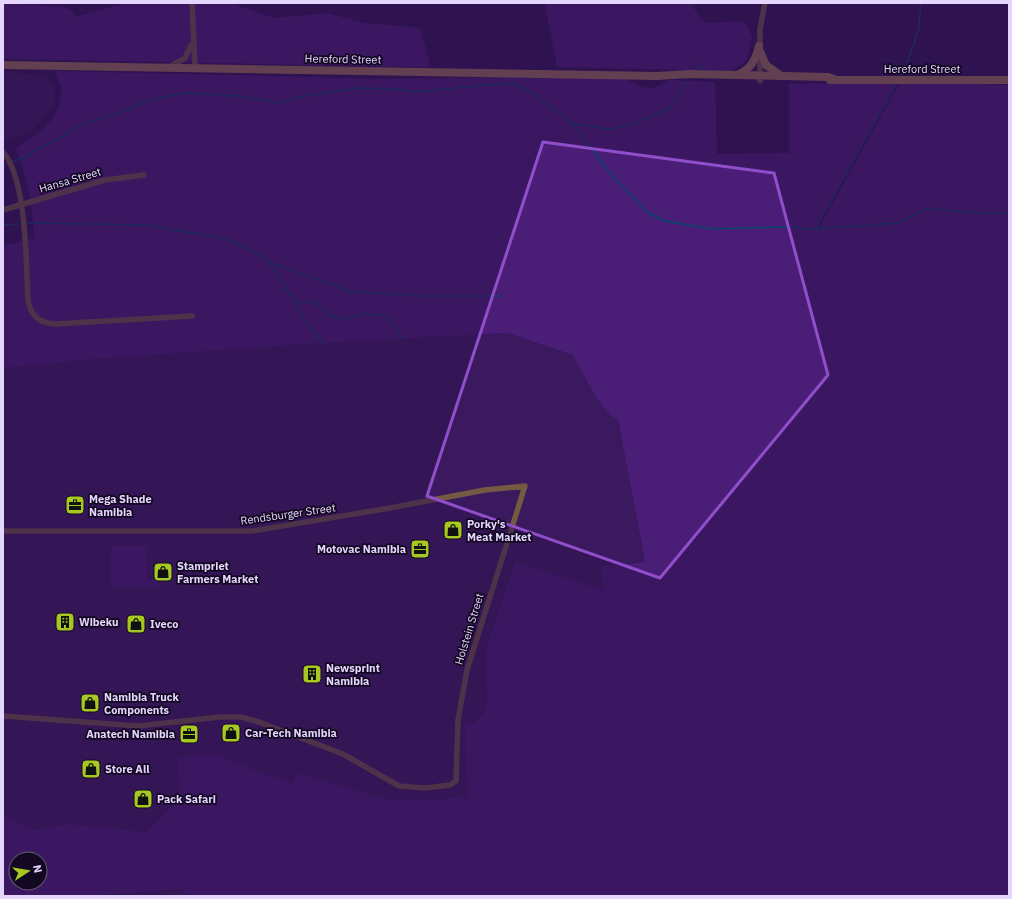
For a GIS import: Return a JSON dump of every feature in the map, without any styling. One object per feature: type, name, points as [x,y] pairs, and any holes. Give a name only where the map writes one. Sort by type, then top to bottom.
[{"type":"main road","points":[[734,75],[744,72],[751,65],[758,55],[759,48]]},
{"type":"main road","points":[[759,48],[766,65],[773,72],[782,76]]},
{"type":"main road","name":"Hereford Street","points":[[3,65],[682,76],[689,78],[1009,80]]},
{"type":"main road","name":"Hereford Street","points":[[682,76],[689,74],[734,75],[759,78],[782,76],[828,77],[834,79]]},
{"type":"street","points":[[192,3],[192,41],[195,67]]},
{"type":"street","points":[[759,78],[761,18],[765,3]]},
{"type":"street","points":[[167,68],[186,58],[192,41]]},
{"type":"street","points":[[3,152],[12,168],[24,220],[28,300],[32,313],[40,321],[55,324],[192,316]]},
{"type":"street","name":"Hansa Street","points":[[3,210],[105,180],[144,175]]},
{"type":"street","name":"Rendsburger Street","points":[[3,531],[252,530],[390,508],[484,490],[525,486]]},
{"type":"street","name":"Holstein Street","points":[[3,716],[138,726],[220,717],[241,718],[259,722],[343,754],[399,786],[425,788],[450,785],[456,781],[458,720],[467,670],[525,486]]},
{"type":"highlighted area","points":[[543,142],[774,173],[828,375],[660,578],[427,496]]},
{"type":"shaded area","points":[[3,3],[65,7],[73,12],[75,17],[127,3],[229,3],[275,18],[327,13],[364,23],[420,28],[429,60],[429,67],[3,59]]},
{"type":"shaded area","points":[[545,3],[691,3],[700,18],[706,23],[744,21],[752,37],[747,60],[731,71],[557,67]]},
{"type":"shaded area","points":[[54,71],[386,79],[516,77],[626,79],[641,87],[652,88],[661,85],[668,80],[715,82],[717,154],[789,153],[789,84],[896,83],[815,229],[818,229],[900,82],[1009,85],[1009,896],[188,896],[182,889],[96,896],[3,896],[3,816],[32,830],[69,824],[146,832],[180,799],[178,758],[213,754],[292,784],[299,773],[388,800],[438,800],[463,796],[468,799],[465,725],[473,724],[483,715],[487,703],[486,649],[515,562],[604,590],[601,567],[645,562],[618,420],[604,408],[598,400],[573,355],[507,333],[305,344],[95,359],[3,368],[3,246],[34,238],[29,193],[24,171],[16,149],[40,131],[53,117],[61,99],[59,82]]},
{"type":"shaded area","points":[[3,72],[44,75],[55,85],[54,107],[29,134],[3,139]]},
{"type":"shaded area","points":[[507,333],[573,355],[591,389],[618,420],[645,563],[602,567],[604,590],[515,563],[486,649],[487,703],[483,715],[473,724],[465,725],[468,799],[463,796],[438,800],[388,800],[299,773],[292,784],[213,754],[178,758],[180,799],[146,832],[69,824],[32,830],[3,816],[3,368],[95,359],[305,344]]},
{"type":"shaded area","points":[[111,546],[147,546],[147,580],[159,580],[159,587],[111,587]]},
{"type":"shaded area","points":[[183,889],[188,896],[96,896]]},
{"type":"waterway","points":[[901,75],[918,31],[920,3]]},
{"type":"waterway","points":[[696,69],[702,63]]},
{"type":"waterway","points":[[573,124],[610,129],[644,119],[663,111],[675,103],[686,82]]},
{"type":"waterway","points":[[13,161],[21,159],[86,123],[117,114],[150,100],[187,93],[238,96],[279,103],[298,97],[360,88],[396,89],[416,92],[506,83],[519,86],[535,95],[573,124],[610,173],[647,212],[665,221],[712,229],[786,227],[814,229],[897,223],[929,208],[974,213],[1009,213]]},
{"type":"waterway","points":[[816,228],[897,83]]},
{"type":"waterway","points":[[28,223],[147,225],[222,238],[248,248],[269,262],[352,292],[421,296],[499,296]]},
{"type":"waterway","points":[[3,225],[20,224]]},
{"type":"waterway","points":[[269,262],[295,302],[305,321],[323,343]]},
{"type":"waterway","points":[[295,302],[315,302],[330,316],[344,319],[364,314],[386,316],[403,339]]},
{"type":"place","name":"Mega Shade Namibia","points":[[75,505]]},
{"type":"place","name":"Porky's Meat Market","points":[[453,530]]},
{"type":"place","name":"Motovac Namibia","points":[[420,549]]},
{"type":"place","name":"Stampriet Farmers Market","points":[[163,572]]},
{"type":"place","name":"Wibeku","points":[[65,622]]},
{"type":"place","name":"Iveco","points":[[136,624]]},
{"type":"place","name":"Newsprint Namibia","points":[[312,674]]},
{"type":"place","name":"Namibia Truck Components","points":[[90,703]]},
{"type":"place","name":"Car-Tech Namibia","points":[[231,733]]},
{"type":"place","name":"Anatech Namibia","points":[[189,734]]},
{"type":"place","name":"Store All","points":[[91,769]]},
{"type":"place","name":"Pack Safari","points":[[143,799]]}]
